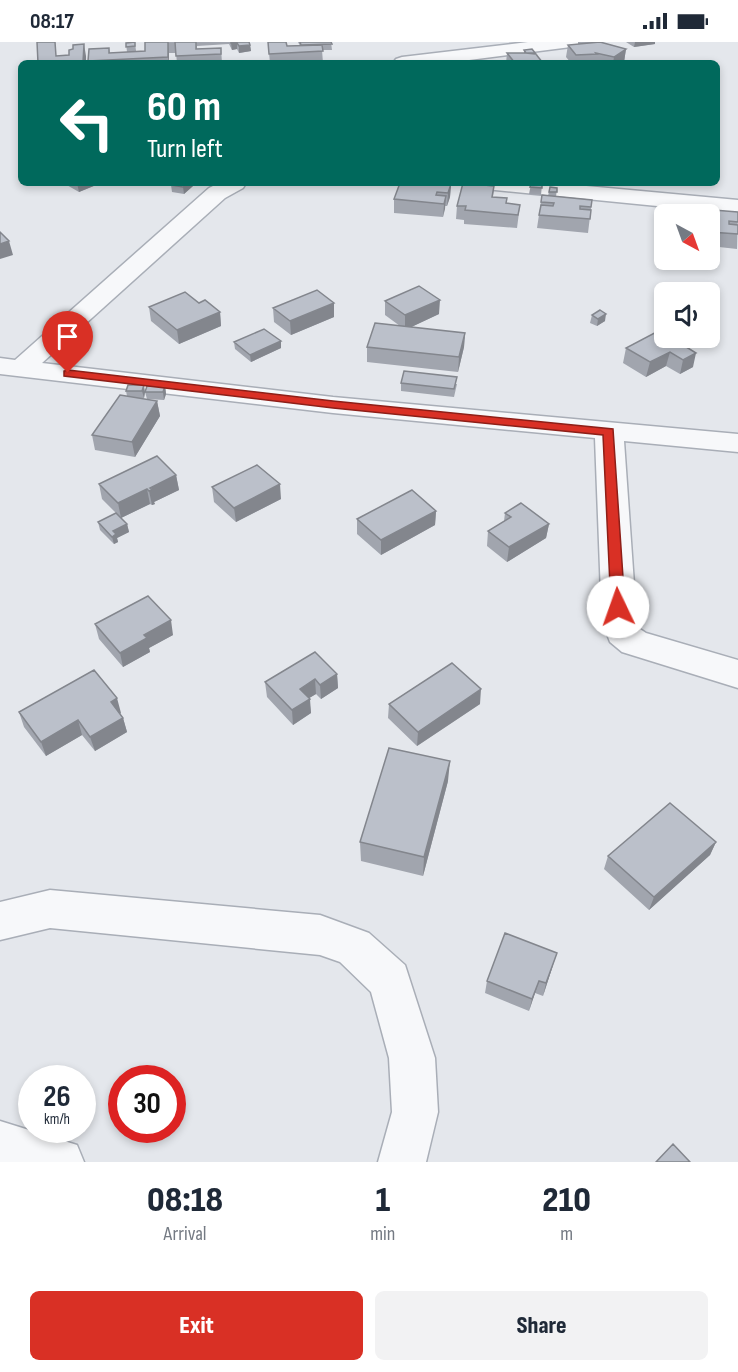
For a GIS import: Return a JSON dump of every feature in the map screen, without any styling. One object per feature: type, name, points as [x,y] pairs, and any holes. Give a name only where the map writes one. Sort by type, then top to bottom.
[{"type":"street","points":[[426,60],[570,42]]},
{"type":"street","points":[[10,367],[217,193],[230,186]]},
{"type":"street","points":[[517,186],[738,207]]},
{"type":"street","points":[[10,367],[333,405],[738,443]]},
{"type":"street","points":[[609,432],[617,592],[622,633],[634,643],[738,674]]},
{"type":"street","points":[[0,921],[50,909],[309,934],[354,947],[390,980],[412,1058],[415,1112],[402,1162]]},
{"type":"street","points":[[0,1145],[60,1162]]},
{"type":"building","points":[[37,42],[55,42],[56,56],[69,55],[69,50],[73,49],[73,45],[84,44],[83,60],[38,60]]},
{"type":"building","points":[[135,42],[135,46],[126,47],[126,43]]},
{"type":"building","points":[[145,42],[168,42],[168,57],[88,60],[89,49],[109,48],[109,53],[145,51]]},
{"type":"building","points":[[175,42],[196,42],[196,49],[221,48],[221,54],[176,56]]},
{"type":"building","points":[[231,42],[249,42],[250,45],[239,46]]},
{"type":"building","points":[[268,42],[286,42],[287,46],[322,45],[323,51],[269,54]]},
{"type":"building","points":[[300,42],[331,42],[332,44],[301,45]]},
{"type":"building","points":[[600,42],[626,49],[614,57],[596,53],[576,55],[568,45]]},
{"type":"building","points":[[532,49],[536,54],[526,53],[524,50]]},
{"type":"building","points":[[507,53],[535,53],[541,60],[513,60]]},
{"type":"building","points":[[399,186],[450,186],[448,193],[437,192],[436,195],[446,196],[444,204],[394,199]]},
{"type":"building","points":[[462,186],[494,186],[492,197],[507,198],[506,203],[520,205],[518,215],[465,210],[466,206],[457,206]]},
{"type":"building","points":[[550,187],[557,188],[557,192],[549,192]]},
{"type":"building","points":[[542,195],[592,200],[591,207],[580,206],[580,209],[591,210],[590,219],[539,215],[541,205],[553,206],[554,203],[541,202]]},
{"type":"building","points":[[720,211],[738,212],[738,222],[729,221],[729,224],[738,225],[738,234],[720,233]]},
{"type":"building","points":[[0,232],[9,241],[0,244]]},
{"type":"building","points":[[419,286],[440,300],[405,315],[385,301]]},
{"type":"building","points":[[317,290],[334,303],[290,321],[273,308]]},
{"type":"building","points":[[185,292],[199,303],[205,300],[220,312],[177,330],[149,307]]},
{"type":"building","points":[[600,310],[606,314],[598,319],[592,315]]},
{"type":"building","points":[[375,323],[465,333],[459,357],[367,347]]},
{"type":"building","points":[[264,329],[281,341],[250,355],[234,342]]},
{"type":"building","points":[[654,333],[654,348],[688,348],[696,353],[683,360],[670,352],[650,362],[626,348]]},
{"type":"building","points":[[404,371],[457,377],[454,389],[401,383]]},
{"type":"building","points":[[128,385],[144,385],[142,391],[126,391]]},
{"type":"building","points":[[147,386],[165,386],[163,392],[145,392]]},
{"type":"building","points":[[120,395],[157,401],[132,442],[92,435]]},
{"type":"building","points":[[157,456],[176,475],[150,488],[152,489],[149,491],[147,489],[118,503],[99,484]]},
{"type":"building","points":[[257,465],[280,484],[234,508],[212,487]]},
{"type":"building","points":[[412,490],[436,511],[381,540],[357,519]]},
{"type":"building","points":[[521,503],[549,524],[509,547],[488,531],[511,517],[505,513]]},
{"type":"building","points":[[116,513],[127,524],[113,531],[116,534],[112,537],[98,522]]},
{"type":"building","points":[[148,596],[171,620],[144,635],[147,638],[120,653],[95,624]]},
{"type":"building","points":[[315,652],[337,674],[320,685],[315,679],[300,689],[310,699],[292,710],[265,682]]},
{"type":"building","points":[[452,663],[481,689],[418,732],[389,704]]},
{"type":"building","points":[[94,670],[117,698],[111,702],[123,718],[90,737],[78,720],[41,742],[19,712]]},
{"type":"building","points":[[389,748],[450,761],[424,857],[360,842]]},
{"type":"building","points":[[670,803],[716,842],[654,897],[608,856]]},
{"type":"building","points":[[505,933],[557,953],[546,983],[539,981],[532,999],[487,981]]},
{"type":"building","points":[[673,1144],[690,1162],[656,1162]]},
{"type":"route","points":[[68,373],[333,405],[609,432],[618,607]]}]
